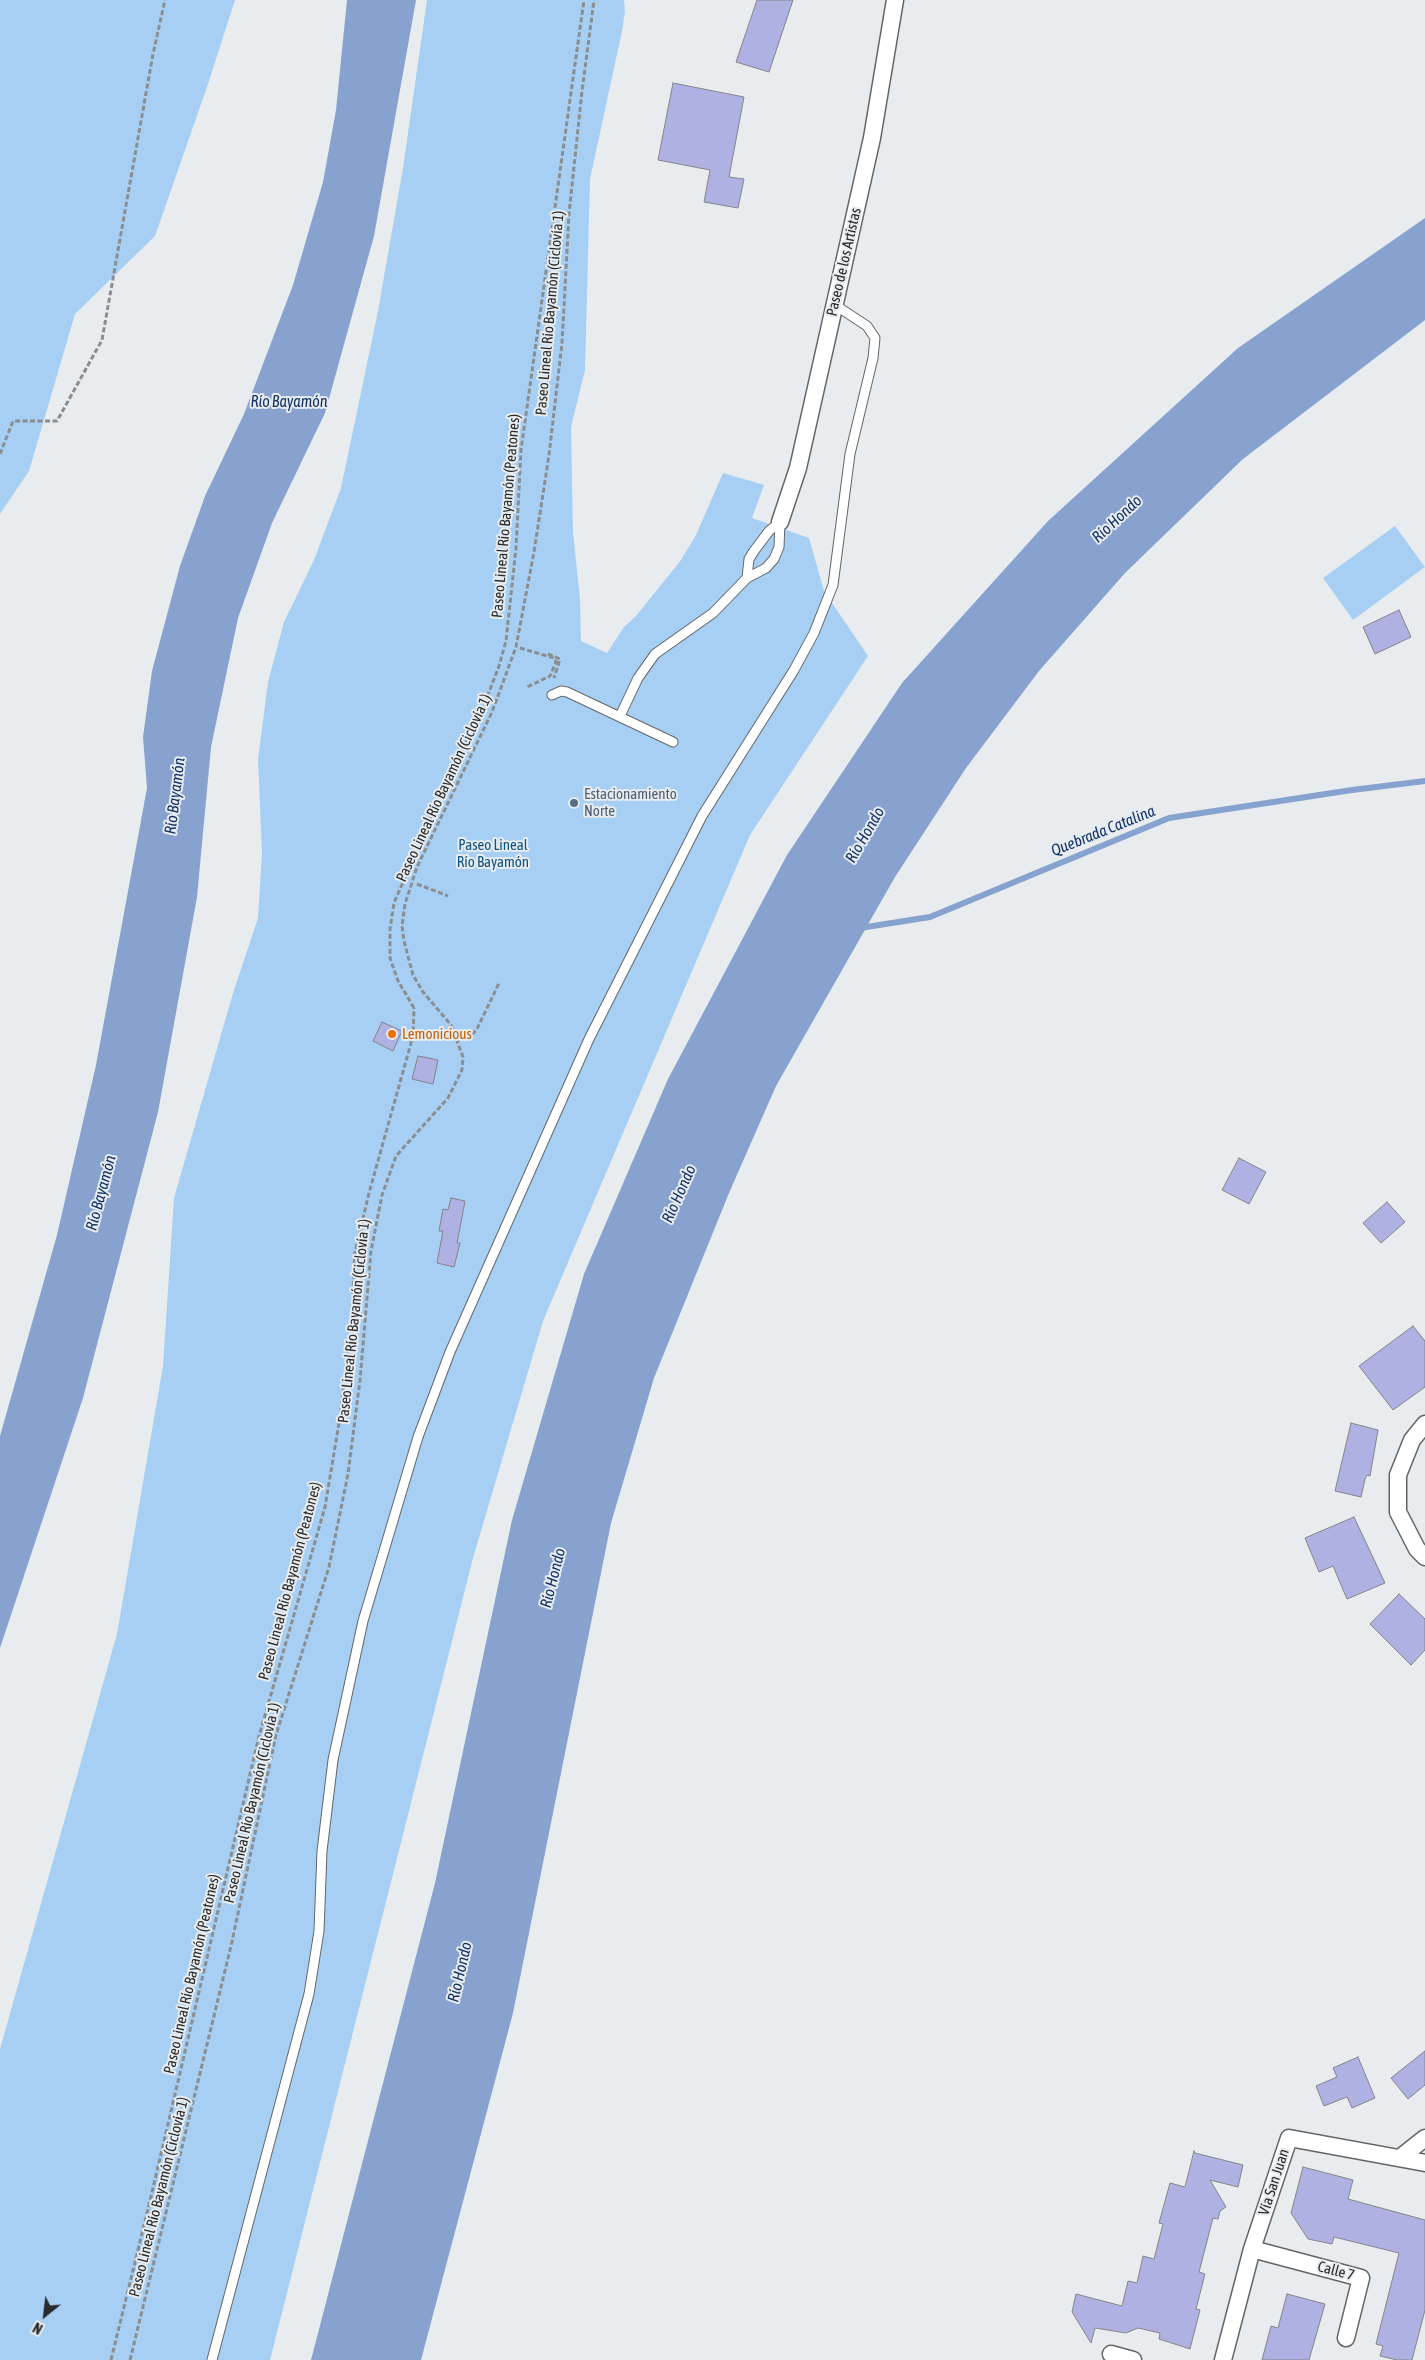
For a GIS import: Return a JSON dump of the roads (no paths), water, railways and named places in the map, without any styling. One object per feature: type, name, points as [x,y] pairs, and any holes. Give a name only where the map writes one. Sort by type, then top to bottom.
[{"type":"street","name":"Paseo de los Artistas","points":[[780,522],[798,468],[872,138],[895,0]]},
{"type":"street","points":[[1425,1424],[1412,1440],[1398,1475],[1398,1512],[1417,1550],[1425,1557]]},
{"type":"street","name":"Vía San Juan","points":[[1223,2360],[1252,2249],[1289,2138],[1425,2162]]},
{"type":"street","points":[[1400,2157],[1425,2138]]},
{"type":"street","name":"Calle 7","points":[[1252,2249],[1361,2278],[1346,2338]]},
{"type":"street","points":[[1111,2354],[1133,2360]]},
{"type":"lane","points":[[212,2360],[309,1994],[319,1931],[322,1851],[333,1760],[363,1621],[418,1437],[454,1343],[589,1039],[702,816],[798,663],[814,633],[833,585],[850,454],[873,358],[875,338],[867,326],[835,305]]},
{"type":"lane","points":[[747,578],[749,558],[769,531],[780,522]]},
{"type":"lane","points":[[620,716],[638,678],[655,654],[713,613],[747,578],[766,568],[774,558],[781,536],[780,522]]},
{"type":"lane","points":[[552,695],[561,691],[567,692],[673,742]]},
{"type":"water","name":"Río Bayamón","points":[[347,0],[416,0],[374,236],[325,413],[272,523],[238,618],[211,747],[197,897],[158,1112],[83,1398],[0,1648],[0,1436],[57,1235],[96,1065],[147,788],[143,737],[152,671],[180,566],[205,496],[244,414],[293,285],[323,182],[336,110]]},
{"type":"water","name":"Río Hondo","points":[[1425,218],[1425,320],[1243,459],[1125,573],[1039,671],[966,768],[895,877],[776,1086],[729,1193],[654,1378],[611,1523],[513,2013],[421,2360],[311,2360],[435,1883],[512,1520],[584,1274],[668,1079],[787,855],[902,683],[1048,521],[1238,348]]},
{"type":"waterway","name":"Quebrada Catalina","points":[[860,928],[930,917],[1169,818],[1352,790],[1425,781]]},
{"type":"place","name":"Estacionamiento Norte","points":[[574,803]]},
{"type":"place","name":"Lemonicious","points":[[392,1034]]},
{"type":"park label","name":"Paseo Lineal Río Bayamón","points":[[493,854]]}]
